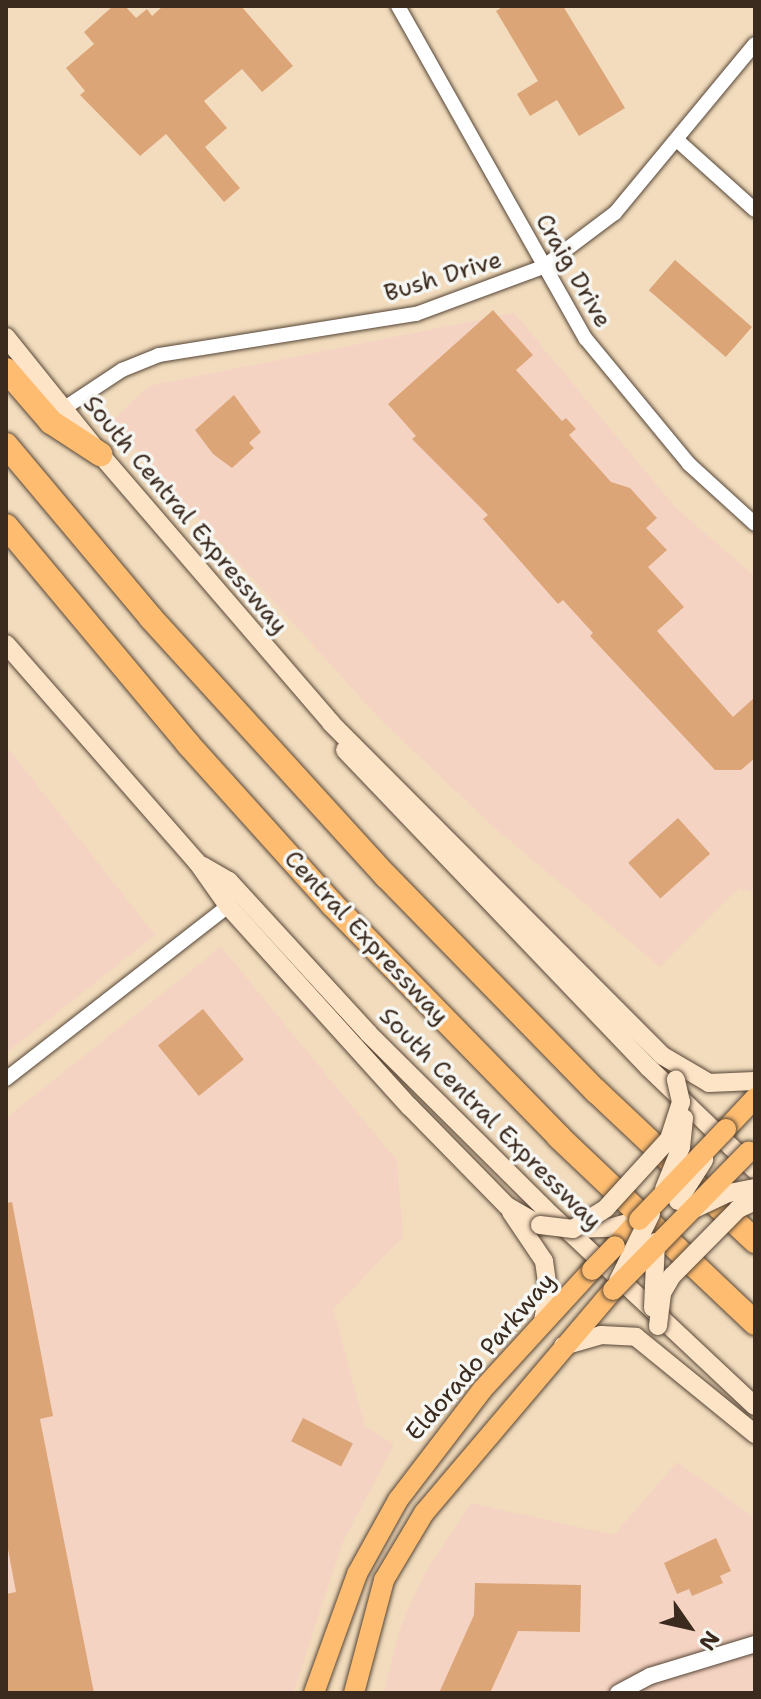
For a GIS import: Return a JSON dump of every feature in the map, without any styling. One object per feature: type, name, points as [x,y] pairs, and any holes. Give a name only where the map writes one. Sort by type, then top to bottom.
[{"type":"highway","points":[[6,370],[51,422],[100,454]]},
{"type":"highway","points":[[6,445],[151,618],[386,876],[596,1091],[755,1241]]},
{"type":"highway","name":"Central Expressway","points":[[6,526],[179,734],[332,904],[559,1137],[755,1323]]},
{"type":"main road","name":"South Central Expressway","points":[[6,337],[100,454],[331,723],[663,1056]]},
{"type":"main road","name":"South Central Expressway","points":[[6,644],[197,862],[228,906],[507,1206]]},
{"type":"main road","name":"South Central Expressway","points":[[331,723],[343,748],[409,822],[753,1155]]},
{"type":"main road","name":"South Central Expressway","points":[[197,862],[229,881],[478,1143],[755,1406]]},
{"type":"main road","points":[[663,1056],[676,1080],[681,1102],[681,1147],[660,1219],[651,1291],[660,1331],[695,1380]]},
{"type":"main road","points":[[663,1056],[709,1083],[755,1081]]},
{"type":"main road","name":"Eldorado Parkway","points":[[354,1693],[369,1623],[403,1547],[447,1482],[613,1290],[726,1129],[755,1098]]},
{"type":"main road","points":[[573,1229],[606,1208],[663,1148],[681,1102]]},
{"type":"main road","name":"Eldorado Parkway","points":[[314,1693],[332,1632],[378,1534],[449,1430],[543,1320],[615,1246],[716,1185],[753,1155]]},
{"type":"main road","points":[[507,1206],[540,1225],[573,1229],[609,1228],[660,1219],[729,1193],[755,1188]]},
{"type":"main road","points":[[660,1331],[667,1282],[738,1209],[755,1201]]},
{"type":"main road","points":[[507,1206],[544,1261],[548,1290],[543,1320]]},
{"type":"main road","points":[[563,1346],[628,1335],[695,1380],[755,1434]]},
{"type":"main road","points":[[403,1547],[393,1537],[394,1527],[441,1458],[449,1430]]},
{"type":"main road","points":[[345,1693],[348,1648],[381,1560],[378,1534]]},
{"type":"street","name":"Craig Drive","points":[[398,6],[586,339],[633,401],[689,464],[755,524]]},
{"type":"street","name":"Bush Drive","points":[[63,409],[122,370],[159,355],[416,314],[543,267],[593,234],[678,141],[755,44]]},
{"type":"street","points":[[678,141],[755,210]]},
{"type":"street","points":[[6,1079],[228,906]]},
{"type":"street","points":[[618,1693],[650,1676],[755,1644]]},
{"type":"shaded area","points":[[514,313],[675,507],[755,577],[755,893],[739,888],[660,967],[496,829],[381,720],[111,422],[149,386]]},
{"type":"shaded area","points":[[6,746],[155,935],[6,1053]]},
{"type":"shaded area","points":[[221,947],[397,1161],[403,1237],[333,1309],[365,1427],[394,1444],[342,1544],[293,1693],[6,1693],[6,1118]]},
{"type":"shaded area","points":[[677,1462],[755,1518],[755,1693],[383,1693],[402,1623],[424,1575],[471,1503],[614,1535]]},
{"type":"building","points":[[113,6],[125,6],[136,18],[147,9],[152,16],[163,6],[241,6],[293,66],[262,92],[242,69],[204,101],[227,128],[205,147],[240,188],[224,202],[166,134],[140,156],[80,95],[85,91],[66,68],[94,44],[84,32]]},
{"type":"building","points":[[504,6],[563,6],[625,108],[579,136],[557,100],[530,116],[517,94],[538,81],[496,11]]},
{"type":"building","points":[[675,260],[752,327],[726,357],[649,290]]},
{"type":"building","points":[[493,310],[533,355],[516,370],[562,421],[566,418],[576,429],[569,435],[611,482],[630,488],[657,518],[646,528],[667,550],[648,567],[684,607],[657,631],[733,717],[755,697],[755,758],[741,770],[715,770],[590,636],[593,633],[563,600],[558,604],[483,519],[488,515],[412,439],[416,436],[388,404]]},
{"type":"building","points":[[234,395],[261,432],[249,443],[254,448],[232,468],[213,454],[195,430]]},
{"type":"building","points":[[678,818],[710,854],[660,899],[628,863]]},
{"type":"building","points":[[203,1009],[244,1060],[199,1096],[158,1046]]},
{"type":"building","points":[[12,1202],[53,1416],[40,1419],[94,1693],[6,1693],[6,1594],[16,1592],[6,1539],[6,1203]]},
{"type":"building","points":[[303,1418],[353,1443],[341,1467],[291,1441]]},
{"type":"building","points":[[716,1538],[731,1571],[720,1576],[723,1583],[692,1596],[689,1589],[677,1594],[664,1563]]},
{"type":"building","points":[[475,1583],[581,1585],[580,1632],[518,1631],[490,1693],[439,1693],[474,1615]]}]
